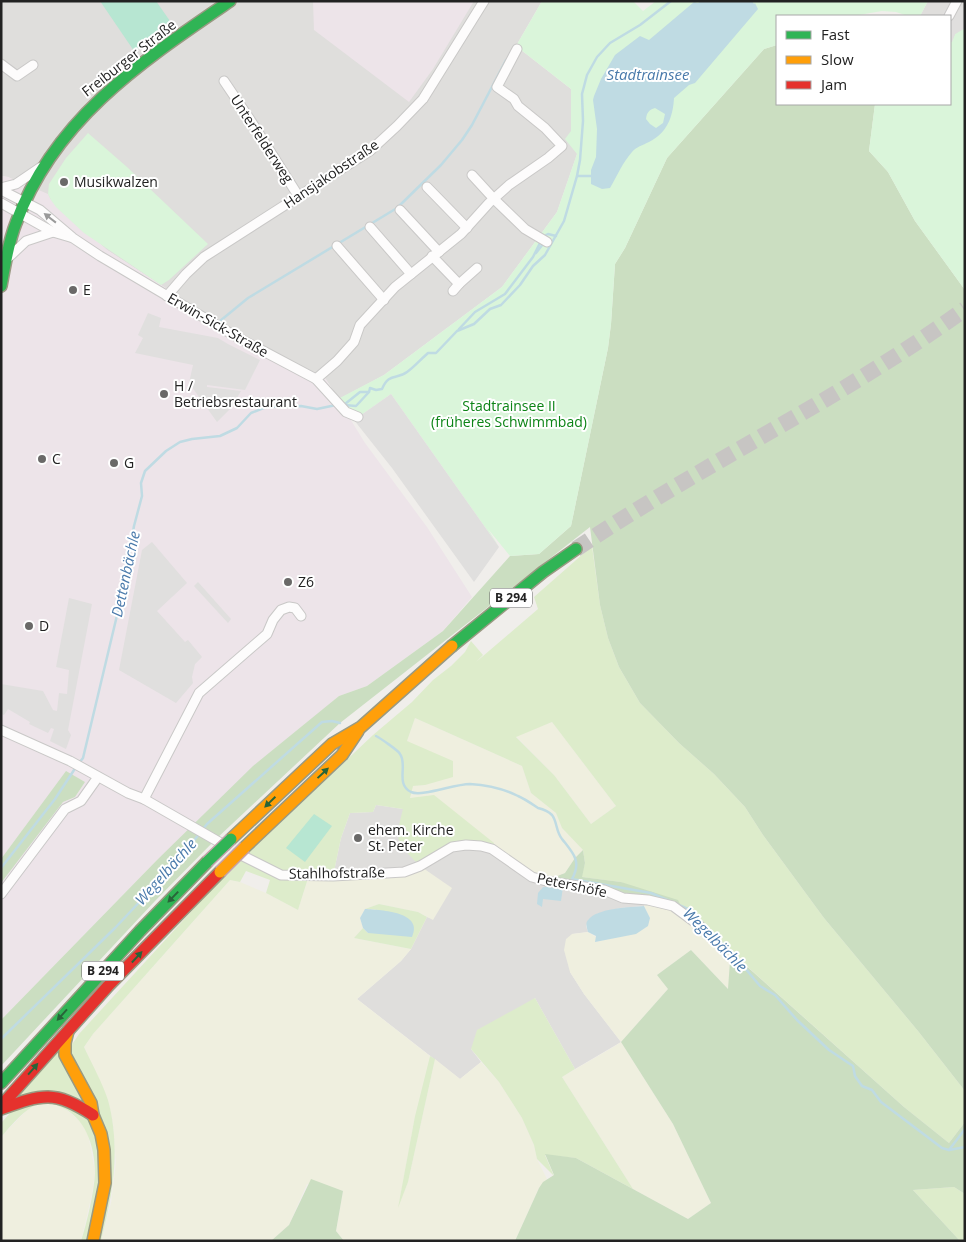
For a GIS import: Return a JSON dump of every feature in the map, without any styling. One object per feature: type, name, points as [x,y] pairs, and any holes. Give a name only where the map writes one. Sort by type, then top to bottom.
[{"type":"main road","name":"Freiburger Straße","points":[[1,286],[7,258],[25,202],[44,166],[67,132],[111,88],[230,1]]},
{"type":"main road","name":"B 294","points":[[1,1082],[120,952],[207,862],[332,744],[361,727],[448,650],[543,572],[576,549]]},
{"type":"main road","name":"B 294","points":[[1,1108],[68,1030],[178,913],[342,755],[361,727]]},
{"type":"main road","points":[[68,1030],[65,1056],[91,1104],[93,1115],[101,1134],[105,1176],[94,1241]]},
{"type":"main road","points":[[1,1108],[34,1098],[55,1096],[66,1099],[93,1115]]},
{"type":"street","name":"Hansjakobstraße","points":[[167,296],[186,274],[204,258],[370,150],[397,126],[422,99],[484,1]]},
{"type":"street","points":[[950,15],[957,1]]},
{"type":"street","points":[[316,379],[338,361],[354,342],[360,325],[411,274],[467,228],[509,185],[562,146],[549,132],[518,106],[514,99],[497,87],[517,49]]},
{"type":"street","points":[[1,64],[17,76],[33,64]]},
{"type":"street","name":"Unterfelderweg","points":[[224,81],[259,133],[298,197]]},
{"type":"street","points":[[1,189],[16,184],[44,166]]},
{"type":"street","points":[[472,175],[525,229],[547,242]]},
{"type":"street","points":[[427,187],[467,228]]},
{"type":"street","name":"Erwin-Sick-Straße","points":[[1,189],[47,216],[72,238],[233,336],[316,379],[346,412],[358,417]]},
{"type":"street","name":"Erwin-Sick-Straße","points":[[1,204],[53,232],[72,238]]},
{"type":"street","points":[[400,210],[436,254],[456,287],[478,268]]},
{"type":"street","points":[[370,227],[411,274]]},
{"type":"street","points":[[7,258],[26,241],[53,232]]},
{"type":"street","points":[[337,246],[384,300]]},
{"type":"street","points":[[144,799],[199,693],[267,634],[272,620],[281,610],[289,607],[294,608],[301,616]]},
{"type":"street","name":"Stahlhofstraße","points":[[1,730],[70,761],[128,793],[144,799],[195,830],[282,875],[333,876],[404,872],[420,866]]},
{"type":"street","points":[[1,894],[65,809],[81,802],[98,777]]},
{"type":"street","name":"Petershöfe","points":[[420,866],[452,847],[466,845],[481,846],[492,849],[532,877],[604,890],[623,898],[648,900],[673,906],[700,926]]},
{"type":"shaded area","points":[[1,1],[542,1],[516,46],[571,89],[571,131],[577,154],[557,212],[502,287],[384,375],[339,399],[325,378],[221,324],[107,250],[51,200],[8,177],[1,176]]},
{"type":"shaded area","points":[[313,1],[474,1],[433,69],[409,102],[314,30]]},
{"type":"shaded area","points":[[928,1],[965,1],[965,28],[951,41],[951,15],[921,15]]},
{"type":"shaded area","points":[[948,6],[958,10],[960,6],[965,9],[965,28],[955,34],[952,42],[951,15],[941,15]]},
{"type":"shaded area","points":[[1,176],[8,177],[48,194],[51,200],[107,250],[221,324],[325,378],[365,443],[427,527],[472,597],[443,631],[367,686],[339,696],[157,860],[1,1020],[1,883],[63,802],[75,797],[85,782],[66,772],[1,859]]},
{"type":"shaded area","points":[[148,313],[161,318],[159,327],[218,338],[260,360],[245,390],[207,385],[207,387],[241,391],[231,408],[217,422],[189,383],[193,365],[135,353],[143,338],[138,335]]},
{"type":"shaded area","points":[[391,394],[499,547],[474,582],[392,468],[354,420]]},
{"type":"shaded area","points":[[152,542],[187,583],[157,611],[185,642],[188,640],[202,657],[195,664],[192,677],[193,683],[176,703],[119,670],[142,550]]},
{"type":"shaded area","points":[[198,582],[231,619],[228,623],[194,586]]},
{"type":"shaded area","points":[[69,598],[92,604],[68,730],[71,735],[66,749],[50,741],[54,729],[51,728],[48,733],[29,724],[30,722],[8,709],[4,715],[1,714],[1,684],[43,691],[53,710],[57,711],[59,693],[67,694],[69,670],[56,667]]},
{"type":"shaded area","points":[[376,805],[403,809],[466,845],[648,900],[644,906],[620,908],[597,914],[589,919],[586,926],[588,932],[572,934],[570,972],[584,994],[621,1042],[575,1069],[535,998],[471,1049],[481,1062],[460,1079],[357,999],[401,961],[411,949],[427,917],[433,919],[436,878],[420,866],[333,876],[341,838],[350,813],[373,812]]},
{"type":"green space","points":[[100,1],[156,1],[170,21],[134,51]]},
{"type":"green space","name":"Stadtrainsee II (früheres Schwimmbad)","points":[[542,1],[633,1],[643,11],[656,1],[928,1],[921,15],[905,15],[882,11],[859,15],[776,15],[776,45],[764,49],[667,158],[625,248],[615,264],[608,348],[571,526],[539,554],[510,556],[488,529],[499,547],[391,394],[354,420],[336,400],[384,375],[502,287],[557,212],[577,154],[565,139],[571,131],[571,89],[516,46]]},
{"type":"green space","points":[[965,28],[965,290],[915,221],[888,172],[869,151],[875,105],[951,105],[951,42],[955,34]]},
{"type":"green space","points":[[776,45],[776,105],[875,105],[869,151],[888,172],[915,221],[965,290],[965,1091],[824,918],[763,835],[745,807],[714,774],[679,743],[640,703],[619,667],[608,638],[600,605],[590,527],[340,723],[215,840],[155,901],[1,1066],[1,1020],[157,860],[253,766],[339,696],[367,686],[443,631],[510,556],[539,554],[571,526],[608,348],[615,264],[625,248],[667,158],[764,49]]},
{"type":"green space","points":[[88,133],[127,167],[208,244],[161,285],[84,233],[56,207],[48,194],[49,184],[66,158]]},
{"type":"green space","points":[[592,546],[600,605],[608,638],[619,667],[640,703],[679,743],[714,774],[745,807],[763,835],[824,918],[965,1091],[965,1122],[949,1143],[904,1107],[704,926],[700,926],[621,882],[581,877],[585,863],[583,850],[562,828],[556,813],[531,793],[522,766],[415,718],[407,741],[453,761],[453,777],[425,785],[413,786],[410,798],[434,795],[494,843],[492,849],[466,845],[420,866],[399,841],[398,829],[403,809],[376,805],[373,812],[350,813],[341,838],[333,876],[309,875],[298,910],[266,893],[270,880],[246,871],[240,882],[230,880],[93,1034],[84,1047],[108,1100],[112,1118],[115,1153],[112,1188],[101,1241],[81,1241],[90,1207],[95,1173],[93,1152],[87,1133],[82,1124],[67,1110],[55,1105],[45,1104],[28,1110],[1,1137],[1,1123],[12,1111],[20,1095],[58,1052],[73,1043],[79,1034],[223,877],[373,735],[451,666],[465,652],[471,641],[483,655],[476,662],[538,609],[534,597]],"holes":[[[552,722],[616,806],[591,824],[554,775],[516,737]]]},
{"type":"green space","points":[[415,718],[522,766],[531,793],[556,813],[562,828],[583,850],[565,873],[546,881],[410,799],[412,786],[425,785],[407,741]]},
{"type":"green space","points":[[552,722],[616,806],[591,824],[554,775],[516,736]]},
{"type":"green space","points":[[66,771],[85,782],[75,797],[63,802],[1,883],[1,859]]},
{"type":"green space","points":[[314,814],[332,826],[305,862],[286,848]]},
{"type":"green space","points":[[583,850],[585,863],[582,877],[621,882],[678,900],[681,906],[678,908],[546,881],[565,873]]},
{"type":"green space","points":[[420,866],[452,888],[433,920],[418,912],[379,904],[365,909],[360,918],[363,928],[354,938],[411,949],[401,961],[357,999],[430,1056],[415,1116],[399,1204],[408,1182],[435,1059],[460,1079],[481,1062],[499,1082],[522,1118],[534,1145],[537,1159],[547,1179],[539,1188],[515,1241],[344,1241],[336,1231],[343,1191],[307,1184],[289,1225],[271,1241],[101,1241],[111,1203],[116,1163],[113,1124],[108,1100],[84,1047],[93,1034],[230,880],[240,882],[266,893],[298,910],[309,875]]},
{"type":"green space","points":[[648,900],[661,902],[704,926],[734,955],[730,961],[729,990],[691,950],[657,975],[668,989],[621,1042],[584,994],[570,972],[564,950],[566,939],[572,934],[588,932],[596,937],[596,942],[620,936],[650,918],[644,906]]},
{"type":"green space","points":[[379,904],[418,912],[427,917],[411,949],[354,938],[363,928],[368,933],[379,910],[365,909]]},
{"type":"green space","points":[[691,950],[728,989],[730,961],[734,955],[904,1107],[949,1143],[965,1122],[965,1194],[954,1187],[913,1190],[960,1241],[515,1241],[539,1188],[543,1182],[554,1175],[545,1154],[576,1158],[688,1219],[711,1203],[673,1124],[621,1042],[668,989],[657,975]]},
{"type":"green space","points":[[535,998],[575,1069],[562,1077],[633,1189],[576,1158],[545,1155],[554,1176],[537,1159],[534,1145],[522,1118],[499,1082],[471,1049],[477,1030]]},
{"type":"green space","points":[[621,1042],[673,1124],[711,1203],[688,1219],[633,1189],[562,1077]]},
{"type":"green space","points":[[430,1056],[435,1059],[408,1182],[398,1208],[415,1116]]},
{"type":"green space","points":[[41,1104],[51,1104],[64,1108],[80,1121],[88,1134],[95,1172],[81,1241],[1,1241],[1,1137],[26,1111]]},
{"type":"green space","points":[[311,1179],[343,1191],[336,1231],[344,1241],[271,1241],[289,1225]]},
{"type":"green space","points":[[954,1187],[965,1194],[965,1241],[960,1241],[913,1190]]},
{"type":"water","name":"Stadtrainsee","points":[[701,1],[752,1],[758,9],[695,83],[689,85],[674,98],[672,112],[665,129],[655,138],[632,152],[610,188],[602,189],[591,184],[591,170],[596,157],[597,129],[593,100],[601,79],[615,55],[640,36],[649,40],[694,2],[698,3]],"holes":[[[655,108],[665,114],[663,123],[656,128],[646,119],[649,112]]]},
{"type":"water","points":[[543,887],[563,887],[561,901],[543,899],[542,907],[537,904],[538,893]]},
{"type":"water","points":[[644,906],[650,918],[648,926],[636,934],[595,942],[596,936],[588,932],[587,921],[592,916],[614,909]]},
{"type":"water","points":[[365,909],[381,910],[407,917],[412,922],[414,929],[412,937],[368,933],[363,928],[360,918]]},
{"type":"waterway","name":"Dettenbächle","points":[[344,405],[356,406],[369,392],[370,388],[382,389],[387,380],[407,372],[428,353],[436,353],[457,331],[474,324],[490,309],[501,305],[520,285],[533,266],[545,255],[564,221],[577,176],[583,121],[582,94],[587,75],[597,57],[610,43],[640,25],[671,1]]},
{"type":"waterway","points":[[220,321],[248,298],[397,208],[441,165],[462,140],[472,125],[506,60]]},
{"type":"waterway","points":[[577,176],[591,176]]},
{"type":"waterway","points":[[546,235],[556,236]]},
{"type":"waterway","name":"Dettenbächle","points":[[459,329],[475,312],[505,294],[533,257],[540,243]]},
{"type":"waterway","points":[[536,253],[543,244]]},
{"type":"waterway","name":"Dettenbächle","points":[[345,404],[360,392],[369,392]]},
{"type":"waterway","name":"Dettenbächle","points":[[79,763],[83,758],[124,586],[134,526],[142,496],[141,483],[145,471],[166,451],[180,442],[220,436],[237,428],[251,413],[266,407],[301,406],[317,409],[336,405]]},
{"type":"waterway","name":"Wegelbächle","points":[[1,1039],[115,928],[177,862],[207,824],[322,722],[332,721],[340,723]]},
{"type":"waterway","name":"Wegelbächle","points":[[376,736],[400,754],[403,763],[404,784],[406,789],[411,792],[423,793],[470,784],[495,788],[513,794],[552,815],[560,836],[575,857],[576,867],[572,879],[651,893],[688,909],[699,920]]},
{"type":"waterway","name":"Dettenbächle","points":[[1,868],[55,799],[76,767]]},
{"type":"waterway","name":"Wegelbächle","points":[[702,924],[734,955],[760,986],[775,995],[797,1020],[829,1050],[853,1066],[855,1076],[862,1086],[872,1090],[881,1102],[942,1148],[949,1150],[965,1147]]},
{"type":"waterway","points":[[949,1150],[965,1129]]},
{"type":"tunnel","points":[[576,549],[672,488],[870,373],[965,309]]},
{"type":"traffic: fast","points":[[1,286],[13,231],[32,186],[53,153],[77,123],[104,95],[134,70],[230,1]]},
{"type":"traffic: fast","points":[[452,646],[543,572],[576,549]]},
{"type":"traffic: fast","points":[[207,862],[231,839]]},
{"type":"traffic: fast","points":[[1,1083],[140,931],[207,862]]},
{"type":"traffic: slow","points":[[231,839],[332,744],[361,727],[452,646]]},
{"type":"traffic: slow","points":[[245,847],[342,755],[358,731]]},
{"type":"traffic: slow","points":[[220,872],[245,847]]},
{"type":"traffic: slow","points":[[68,1031],[65,1055],[91,1103],[104,1150],[105,1183],[93,1241]]},
{"type":"traffic: jam","points":[[1,1106],[108,986],[220,872]]},
{"type":"traffic: jam","points":[[1,1109],[28,1100],[48,1097],[68,1101],[93,1115]]},
{"type":"place","name":"Musikwalzen","points":[[64,182]]},
{"type":"place","name":"E","points":[[73,290]]},
{"type":"place","name":"H / Betriebsrestaurant","points":[[164,394]]},
{"type":"place","name":"C","points":[[42,459]]},
{"type":"place","name":"G","points":[[114,463]]},
{"type":"place","name":"Z6","points":[[288,582]]},
{"type":"place","name":"D","points":[[29,626]]},
{"type":"place","name":"ehem. Kirche St. Peter","points":[[358,838]]}]
